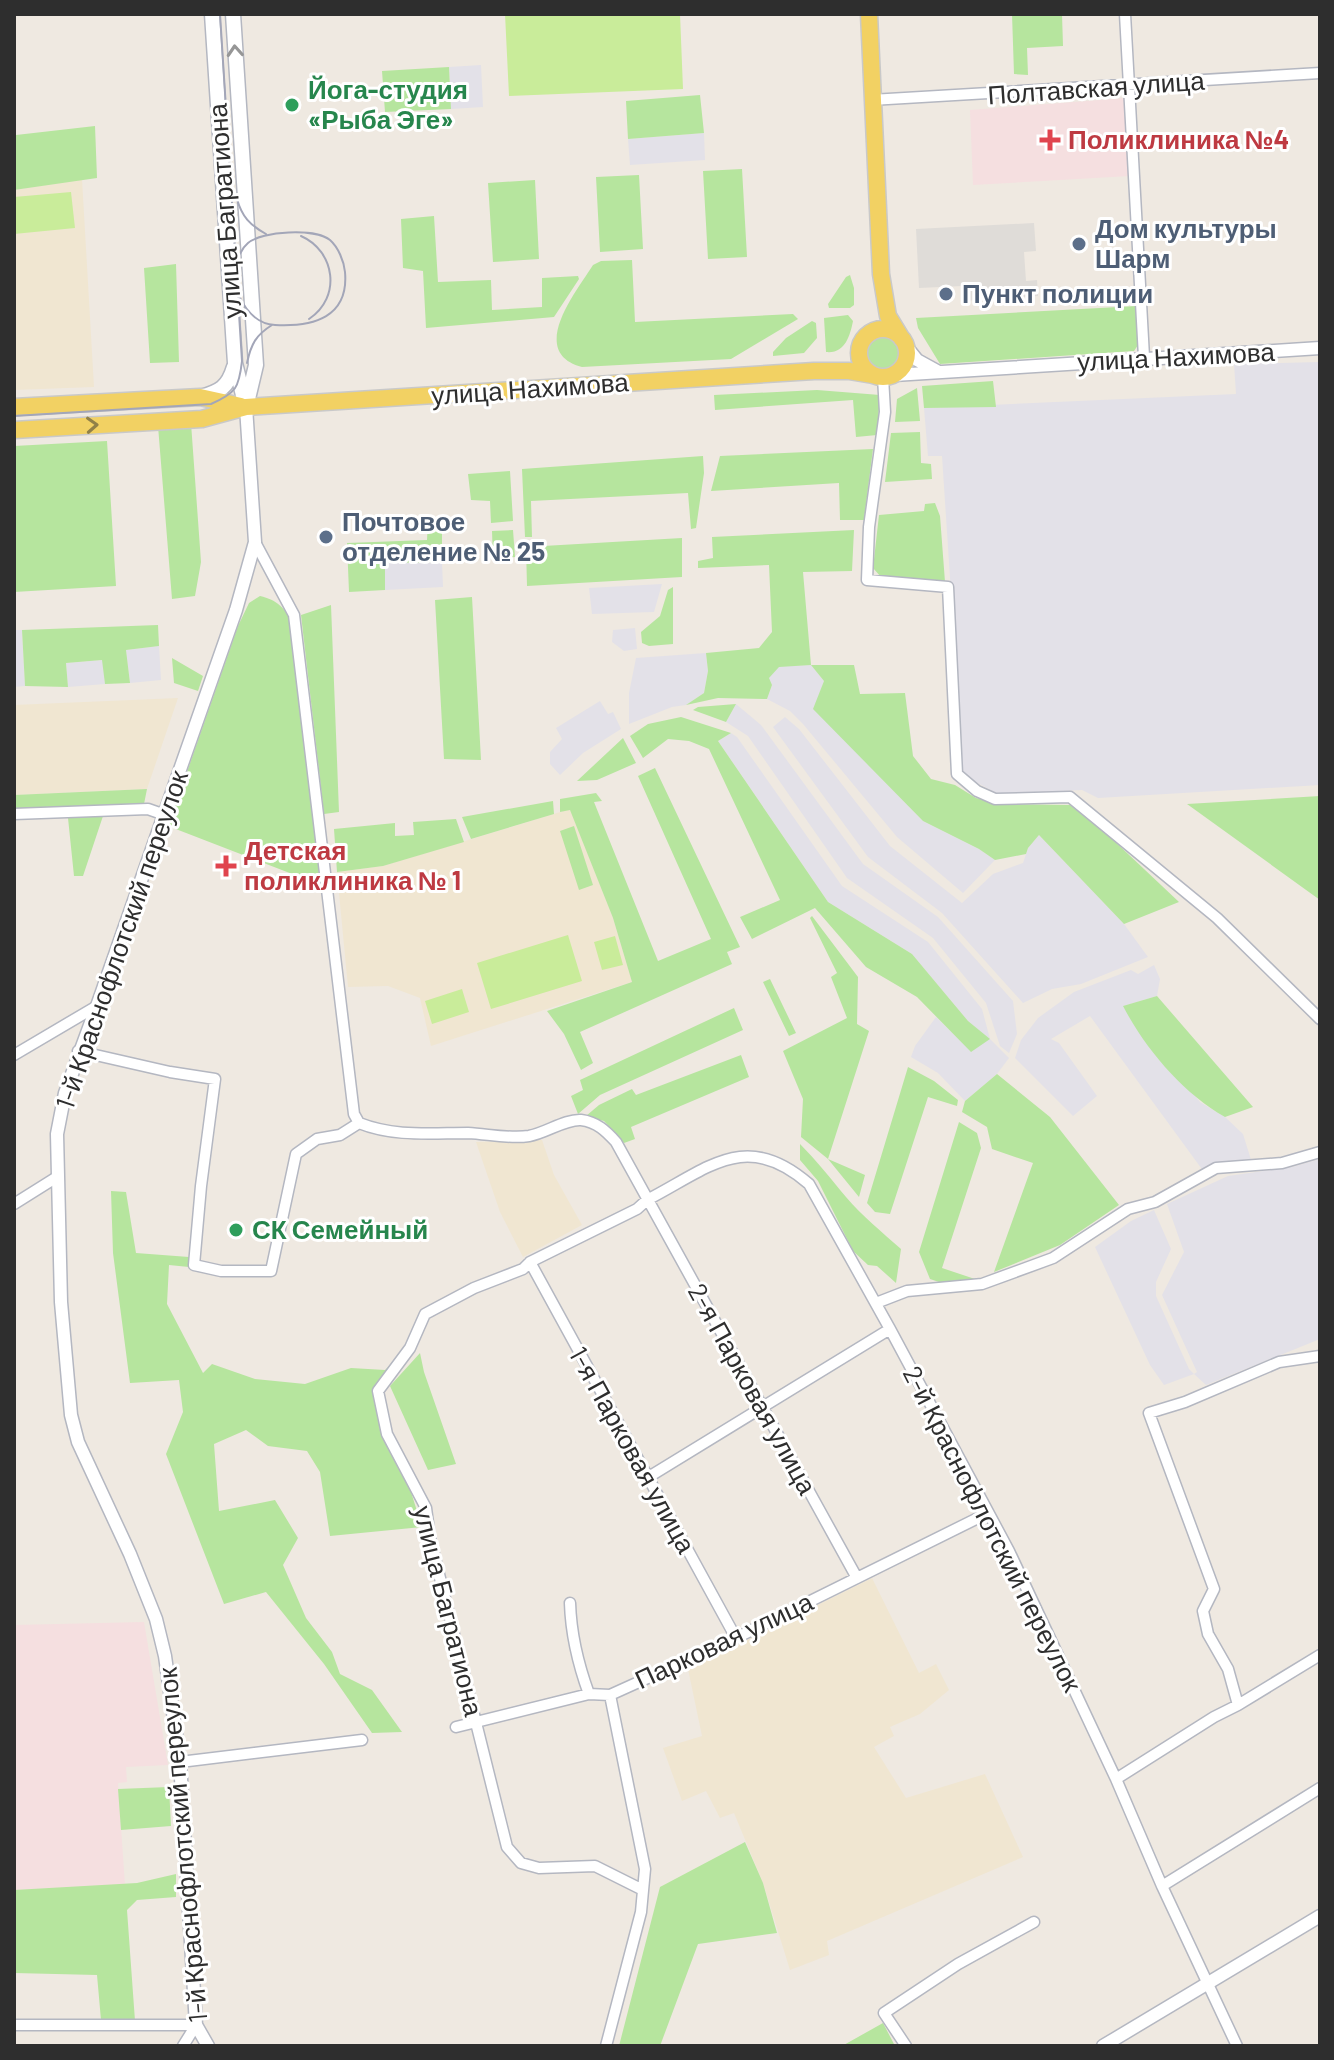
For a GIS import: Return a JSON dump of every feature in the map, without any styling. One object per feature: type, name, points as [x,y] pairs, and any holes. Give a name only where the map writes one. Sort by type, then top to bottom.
[{"type":"main road","name":"улица Багратиона","points":[[212,14],[235,363],[246,407]]},
{"type":"main road","name":"улица Багратиона","points":[[233,14],[256,365],[246,407]]},
{"type":"main road","points":[[814,371],[849,371],[883,376],[904,366],[907,357],[904,342],[888,316],[881,274],[869,14]]},
{"type":"main road","points":[[881,274],[875,315],[859,358],[863,367],[883,376]]},
{"type":"main road","points":[[814,371],[835,368],[848,361],[863,341],[877,330],[887,329],[904,342]]},
{"type":"main road","points":[[200,397],[217,392],[229,383],[235,363]]},
{"type":"main road","name":"улица Нахимова","points":[[14,430],[202,419],[246,407],[814,371]]},
{"type":"main road","name":"улица Нахимова","points":[[14,407],[200,397],[246,407]]},
{"type":"street","points":[[1125,14],[1144,357]]},
{"type":"street","name":"Полтавская улица","points":[[871,100],[1320,73]]},
{"type":"street","points":[[904,342],[917,360],[937,371]]},
{"type":"street","name":"улица Нахимова","points":[[883,376],[1320,348]]},
{"type":"street","points":[[883,376],[885,412],[869,527],[867,580],[948,587],[957,774],[977,791],[995,799],[1070,797],[1217,918],[1320,1019]]},
{"type":"street","name":"улица Багратиона","points":[[246,407],[255,542],[294,615],[354,1114],[359,1123]]},
{"type":"street","name":"1-й Краснофлотский переулок","points":[[208,2046],[196,2025],[180,1762],[165,1656],[156,1619],[130,1554],[78,1442],[71,1415],[61,1302],[57,1134],[78,1051],[165,815],[236,610],[255,542]]},
{"type":"street","points":[[14,814],[148,809],[165,815]]},
{"type":"street","points":[[14,1055],[97,1006]]},
{"type":"street","points":[[78,1051],[215,1079],[194,1265],[221,1271],[271,1271],[296,1154],[317,1139],[340,1135],[359,1123],[401,1133],[526,1137],[577,1120],[593,1122],[616,1142],[647,1200]]},
{"type":"street","points":[[876,1303],[907,1291],[982,1284],[1053,1258],[1128,1209],[1155,1202],[1216,1168],[1282,1163],[1320,1152]]},
{"type":"street","name":"2-й Краснофлотский переулок","points":[[647,1200],[732,1156],[768,1157],[790,1168],[809,1184],[1009,1551],[1237,2046]]},
{"type":"street","points":[[14,1204],[57,1177]]},
{"type":"street","name":"улица Багратиона","points":[[643,1890],[595,1866],[539,1868],[521,1863],[507,1847],[430,1538],[426,1508],[387,1434],[378,1391],[410,1348],[425,1314],[474,1288],[523,1269],[530,1262],[637,1209],[647,1200]]},
{"type":"street","name":"2-я Парковая улица","points":[[647,1200],[857,1578]]},
{"type":"street","name":"1-я Парковая улица","points":[[530,1262],[736,1638]]},
{"type":"street","points":[[647,1478],[890,1329]]},
{"type":"street","points":[[1238,1705],[1228,1669],[1208,1634],[1203,1611],[1214,1589],[1149,1413],[1185,1402],[1279,1362],[1320,1356]]},
{"type":"street","name":"Парковая улица","points":[[606,2046],[641,1912],[645,1869],[610,1695],[736,1638],[988,1513]]},
{"type":"street","points":[[570,1603],[570,1629],[589,1694]]},
{"type":"street","points":[[1116,1779],[1320,1655]]},
{"type":"street","points":[[456,1727],[589,1694],[610,1695]]},
{"type":"street","points":[[180,1762],[362,1740]]},
{"type":"street","points":[[1162,1886],[1320,1788]]},
{"type":"street","points":[[1103,2046],[1320,1916]]},
{"type":"street","points":[[906,2046],[884,2013],[958,1964],[1034,1922]]},
{"type":"street","points":[[14,2025],[196,2025]]},
{"type":"street","points":[[183,2046],[196,2025]]},
{"type":"shaded area","points":[[481,65],[483,107],[451,109],[449,67]]},
{"type":"shaded area","points":[[1125,98],[1130,176],[973,185],[970,110]]},
{"type":"shaded area","points":[[704,133],[705,160],[630,165],[628,139]]},
{"type":"shaded area","points":[[82,179],[94,387],[14,390],[14,190]]},
{"type":"shaded area","points":[[1034,223],[1036,251],[1024,252],[1026,281],[1037,280],[1038,296],[963,301],[962,286],[919,288],[916,229]]},
{"type":"shaded area","points":[[1320,362],[1320,785],[1098,798],[1082,790],[998,794],[963,775],[942,456],[928,456],[924,408],[1236,394],[1234,364]]},
{"type":"shaded area","points":[[442,562],[443,587],[385,590],[384,563]]},
{"type":"shaded area","points":[[662,584],[654,612],[592,614],[589,588]]},
{"type":"shaded area","points":[[635,628],[637,649],[624,651],[612,642],[613,630]]},
{"type":"shaded area","points":[[14,630],[22,630],[25,686],[14,687]]},
{"type":"shaded area","points":[[159,646],[161,680],[130,683],[126,650]]},
{"type":"shaded area","points":[[706,653],[708,671],[704,693],[686,705],[672,707],[629,724],[629,693],[636,658]]},
{"type":"shaded area","points":[[103,660],[105,684],[68,687],[66,663]]},
{"type":"shaded area","points":[[811,665],[824,681],[814,709],[923,821],[995,860],[963,893],[897,837],[790,711],[767,699],[772,685],[768,678],[779,666]]},
{"type":"shaded area","points":[[178,698],[147,789],[14,795],[14,705]]},
{"type":"shaded area","points":[[600,701],[608,714],[613,712],[621,729],[583,753],[560,775],[550,764],[550,752],[562,739],[556,728]]},
{"type":"shaded area","points":[[736,704],[761,725],[863,864],[938,917],[1013,1001],[1017,1034],[1009,1053],[1000,1046],[986,1003],[933,938],[847,878],[748,736],[726,722]]},
{"type":"shaded area","points":[[785,717],[799,729],[890,846],[962,903],[993,874],[1023,863],[1028,848],[1039,835],[1124,924],[1148,957],[1081,984],[1052,989],[1023,1003],[942,913],[868,857],[773,727]]},
{"type":"shaded area","points":[[731,733],[737,737],[842,886],[928,942],[982,1009],[990,1039],[1009,1058],[997,1074],[965,1101],[938,1073],[911,1057],[915,1046],[936,1017],[971,1051],[989,1039],[968,1021],[912,954],[828,902],[718,741]]},
{"type":"shaded area","points":[[570,809],[613,918],[632,982],[431,1046],[420,998],[388,986],[348,987],[337,872],[383,866]]},
{"type":"shaded area","points":[[1154,965],[1160,979],[1157,996],[1124,1006],[1200,1102],[1225,1117],[1243,1134],[1252,1163],[1204,1172],[1090,1016],[1051,1039],[1059,1043],[1097,1096],[1073,1116],[1015,1058],[1021,1040],[1038,1018],[1074,992],[1131,970],[1138,974]]},
{"type":"shaded area","points":[[542,1140],[554,1175],[582,1225],[523,1257],[500,1212],[476,1142]]},
{"type":"shaded area","points":[[1320,1159],[1320,1339],[1206,1385],[1194,1374],[1197,1372],[1162,1295],[1184,1252],[1167,1204],[1228,1176],[1292,1167]]},
{"type":"shaded area","points":[[1154,1210],[1171,1249],[1156,1282],[1156,1296],[1194,1374],[1164,1385],[1150,1365],[1095,1247],[1131,1221]]},
{"type":"shaded area","points":[[872,1578],[919,1673],[936,1664],[949,1690],[920,1714],[890,1727],[894,1736],[874,1747],[906,1798],[985,1774],[1023,1857],[827,1941],[829,1955],[790,1970],[763,1883],[734,1813],[720,1818],[706,1791],[682,1801],[663,1748],[702,1736],[688,1669]]},
{"type":"shaded area","points":[[144,1622],[168,1765],[126,1767],[127,1782],[118,1783],[125,1885],[14,1890],[14,1625]]},
{"type":"green space","points":[[505,14],[680,14],[683,89],[509,96]]},
{"type":"green space","points":[[1012,14],[1062,14],[1063,46],[1027,48],[1028,75],[1014,74]]},
{"type":"green space","points":[[449,67],[451,109],[385,112],[382,71]]},
{"type":"green space","points":[[700,95],[704,133],[628,139],[626,101]]},
{"type":"green space","points":[[95,126],[97,178],[14,190],[16,135]]},
{"type":"green space","points":[[742,169],[747,257],[708,259],[703,171]]},
{"type":"green space","points":[[639,175],[643,249],[600,252],[596,177]]},
{"type":"green space","points":[[535,180],[539,259],[493,262],[488,183]]},
{"type":"green space","points":[[71,192],[75,228],[14,234],[14,197]]},
{"type":"green space","points":[[434,216],[438,282],[491,280],[492,310],[542,307],[542,278],[578,276],[579,279],[554,317],[426,328],[423,271],[403,268],[401,219]]},
{"type":"green space","points":[[632,260],[635,322],[793,314],[798,319],[731,359],[582,367],[566,359],[558,349],[560,320],[593,265],[601,261]]},
{"type":"green space","points":[[176,264],[179,362],[150,363],[144,268]]},
{"type":"green space","points":[[850,275],[854,305],[850,308],[829,308],[828,304]]},
{"type":"green space","points":[[1137,306],[1140,342],[1134,351],[940,364],[918,328],[916,318]]},
{"type":"green space","points":[[848,315],[853,321],[846,343],[838,350],[826,352],[824,318]]},
{"type":"green space","points":[[812,321],[816,323],[817,338],[804,353],[773,356],[786,338]]},
{"type":"green space","points":[[883,337],[894,342],[899,353],[894,364],[883,369],[872,364],[867,353],[872,342]]},
{"type":"green space","points":[[993,381],[996,407],[924,408],[922,386]]},
{"type":"green space","points":[[917,388],[920,421],[895,422],[897,399]]},
{"type":"green space","points":[[817,390],[880,395],[877,435],[856,437],[853,400],[715,410],[714,395]]},
{"type":"green space","points":[[191,423],[201,562],[195,596],[172,599],[158,426]]},
{"type":"green space","points":[[920,432],[921,463],[931,464],[932,479],[885,482],[891,433]]},
{"type":"green space","points":[[107,441],[116,586],[14,592],[14,446]]},
{"type":"green space","points":[[873,449],[864,520],[840,520],[839,483],[711,491],[720,456]]},
{"type":"green space","points":[[703,456],[704,473],[696,528],[691,529],[688,493],[531,501],[532,537],[525,537],[522,469]]},
{"type":"green space","points":[[510,471],[513,521],[491,523],[490,501],[471,500],[468,474]]},
{"type":"green space","points":[[935,503],[940,516],[945,582],[881,577],[873,568],[879,515],[924,511],[925,504]]},
{"type":"green space","points":[[428,520],[442,520],[442,562],[385,563],[385,590],[349,592],[347,543],[427,540]]},
{"type":"green space","points":[[513,530],[515,557],[493,560],[492,531]]},
{"type":"green space","points":[[854,530],[852,571],[803,572],[811,665],[779,667],[769,678],[772,685],[767,699],[718,698],[686,705],[704,693],[708,671],[706,653],[759,648],[772,632],[769,565],[698,568],[698,561],[713,558],[712,537]]},
{"type":"green space","points":[[682,538],[682,577],[527,586],[526,547]]},
{"type":"green space","points":[[673,587],[673,644],[649,646],[642,643],[641,632],[660,616],[668,590]]},
{"type":"green space","points":[[260,596],[280,606],[293,625],[319,874],[300,877],[168,826],[238,626],[249,603]]},
{"type":"green space","points":[[472,597],[481,760],[444,759],[435,600]]},
{"type":"green space","points":[[331,605],[339,812],[324,814],[301,615]]},
{"type":"green space","points":[[158,625],[159,646],[126,650],[130,683],[105,684],[102,660],[66,663],[68,687],[25,686],[22,630]]},
{"type":"green space","points":[[172,658],[203,676],[198,691],[174,683]]},
{"type":"green space","points":[[811,665],[854,665],[860,694],[905,693],[913,756],[931,779],[955,785],[976,798],[1001,804],[1070,805],[1109,836],[1179,902],[1124,924],[1039,835],[1026,854],[995,860],[923,821],[813,709],[824,681]]},
{"type":"green space","points":[[736,704],[726,722],[693,710],[698,707]]},
{"type":"green space","points":[[681,717],[731,733],[718,741],[828,902],[912,954],[968,1021],[990,1039],[971,1052],[917,997],[866,967],[815,908],[752,939],[740,917],[780,900],[709,749],[689,741],[668,739],[643,758],[630,736],[648,724]]},
{"type":"green space","points":[[623,738],[636,763],[597,780],[577,781]]},
{"type":"green space","points":[[655,768],[740,947],[727,952],[732,964],[580,1032],[593,1063],[581,1070],[564,1034],[547,1011],[632,982],[613,918],[570,810],[560,812],[560,799],[596,793],[602,801],[594,802],[658,961],[711,939],[638,776]]},
{"type":"green space","points":[[147,789],[144,804],[14,809],[14,795]]},
{"type":"green space","points":[[1320,796],[1320,900],[1187,804]]},
{"type":"green space","points":[[553,801],[554,814],[471,839],[462,817]]},
{"type":"green space","points":[[103,816],[83,876],[74,876],[68,818]]},
{"type":"green space","points":[[456,819],[464,842],[383,866],[337,872],[334,829],[395,823],[395,836],[414,835],[413,822]]},
{"type":"green space","points":[[574,826],[593,885],[579,890],[560,831]]},
{"type":"green space","points":[[812,916],[858,977],[857,1024],[869,1031],[828,1159],[801,1137],[803,1099],[783,1051],[847,1018],[831,977],[837,973],[810,918]]},
{"type":"green space","points":[[568,935],[582,981],[491,1009],[477,963]]},
{"type":"green space","points":[[615,936],[623,965],[602,970],[594,942]]},
{"type":"green space","points":[[770,979],[796,1033],[789,1036],[763,982]]},
{"type":"green space","points":[[462,989],[469,1012],[432,1024],[425,1001]]},
{"type":"green space","points":[[1157,996],[1253,1107],[1225,1117],[1180,1083],[1154,1054],[1123,1006]]},
{"type":"green space","points":[[734,1008],[743,1030],[600,1095],[578,1114],[571,1096],[583,1090],[580,1080]]},
{"type":"green space","points":[[741,1055],[749,1077],[631,1127],[635,1139],[624,1143],[604,1121],[586,1116],[599,1105],[632,1089],[636,1095]]},
{"type":"green space","points":[[908,1067],[934,1081],[958,1100],[957,1106],[928,1097],[890,1214],[875,1212],[867,1203]]},
{"type":"green space","points":[[997,1074],[1050,1117],[1119,1205],[1060,1245],[994,1272],[1033,1163],[992,1149],[987,1127],[962,1112],[965,1101]]},
{"type":"green space","points":[[959,1122],[977,1133],[981,1148],[942,1268],[981,1281],[945,1284],[930,1279],[919,1252]]},
{"type":"green space","points":[[800,1144],[859,1211],[901,1249],[896,1283],[853,1251],[818,1181],[800,1160]]},
{"type":"green space","points":[[828,1159],[865,1175],[859,1197]]},
{"type":"green space","points":[[111,1191],[126,1192],[136,1253],[189,1257],[189,1267],[169,1265],[167,1304],[203,1373],[212,1364],[255,1379],[305,1384],[351,1368],[385,1370],[398,1358],[376,1390],[380,1430],[406,1476],[422,1527],[330,1536],[320,1472],[307,1451],[268,1446],[246,1430],[214,1444],[219,1511],[275,1500],[298,1538],[283,1565],[306,1618],[332,1652],[340,1674],[372,1690],[402,1732],[372,1733],[324,1664],[266,1592],[224,1604],[166,1454],[183,1412],[179,1380],[130,1383],[113,1253]]},
{"type":"green space","points":[[420,1353],[456,1464],[428,1470],[390,1386]]},
{"type":"green space","points":[[169,1787],[171,1826],[121,1830],[118,1789]]},
{"type":"green space","points":[[745,1842],[763,1883],[777,1933],[698,1944],[660,2046],[619,2046],[660,1887]]},
{"type":"green space","points":[[176,1874],[176,1897],[137,1900],[127,1910],[135,2021],[101,2020],[97,1975],[14,1973],[14,1890],[137,1883]]},
{"type":"green space","points":[[883,2023],[895,2046],[842,2046]]},
{"type":"tram line","points":[[14,416],[211,404],[235,388],[242,361],[220,14]]},
{"type":"tram line","points":[[237,199],[247,220],[266,234]]},
{"type":"tram line","points":[[237,264],[244,248],[255,239],[301,233],[330,240],[340,254],[345,272],[345,287],[335,309],[326,316],[303,324],[263,322],[249,312],[239,296]]},
{"type":"tram line","points":[[301,236],[321,252],[330,275],[326,299],[320,310],[309,319]]},
{"type":"tram line","points":[[247,363],[255,341],[272,325]]},
{"type":"place","name":"Йога-студия «Рыба Эге»","points":[[292,105]]},
{"type":"place","name":"Поликлиника №4","points":[[1050,140]]},
{"type":"place","name":"Дом культуры Шарм","points":[[1079,244]]},
{"type":"place","name":"Пункт полиции","points":[[946,294]]},
{"type":"place","name":"Почтовое отделение № 25","points":[[326,537]]},
{"type":"place","name":"Детская поликлиника № 1","points":[[226,866]]},
{"type":"place","name":"СК Семейный","points":[[236,1230]]}]
